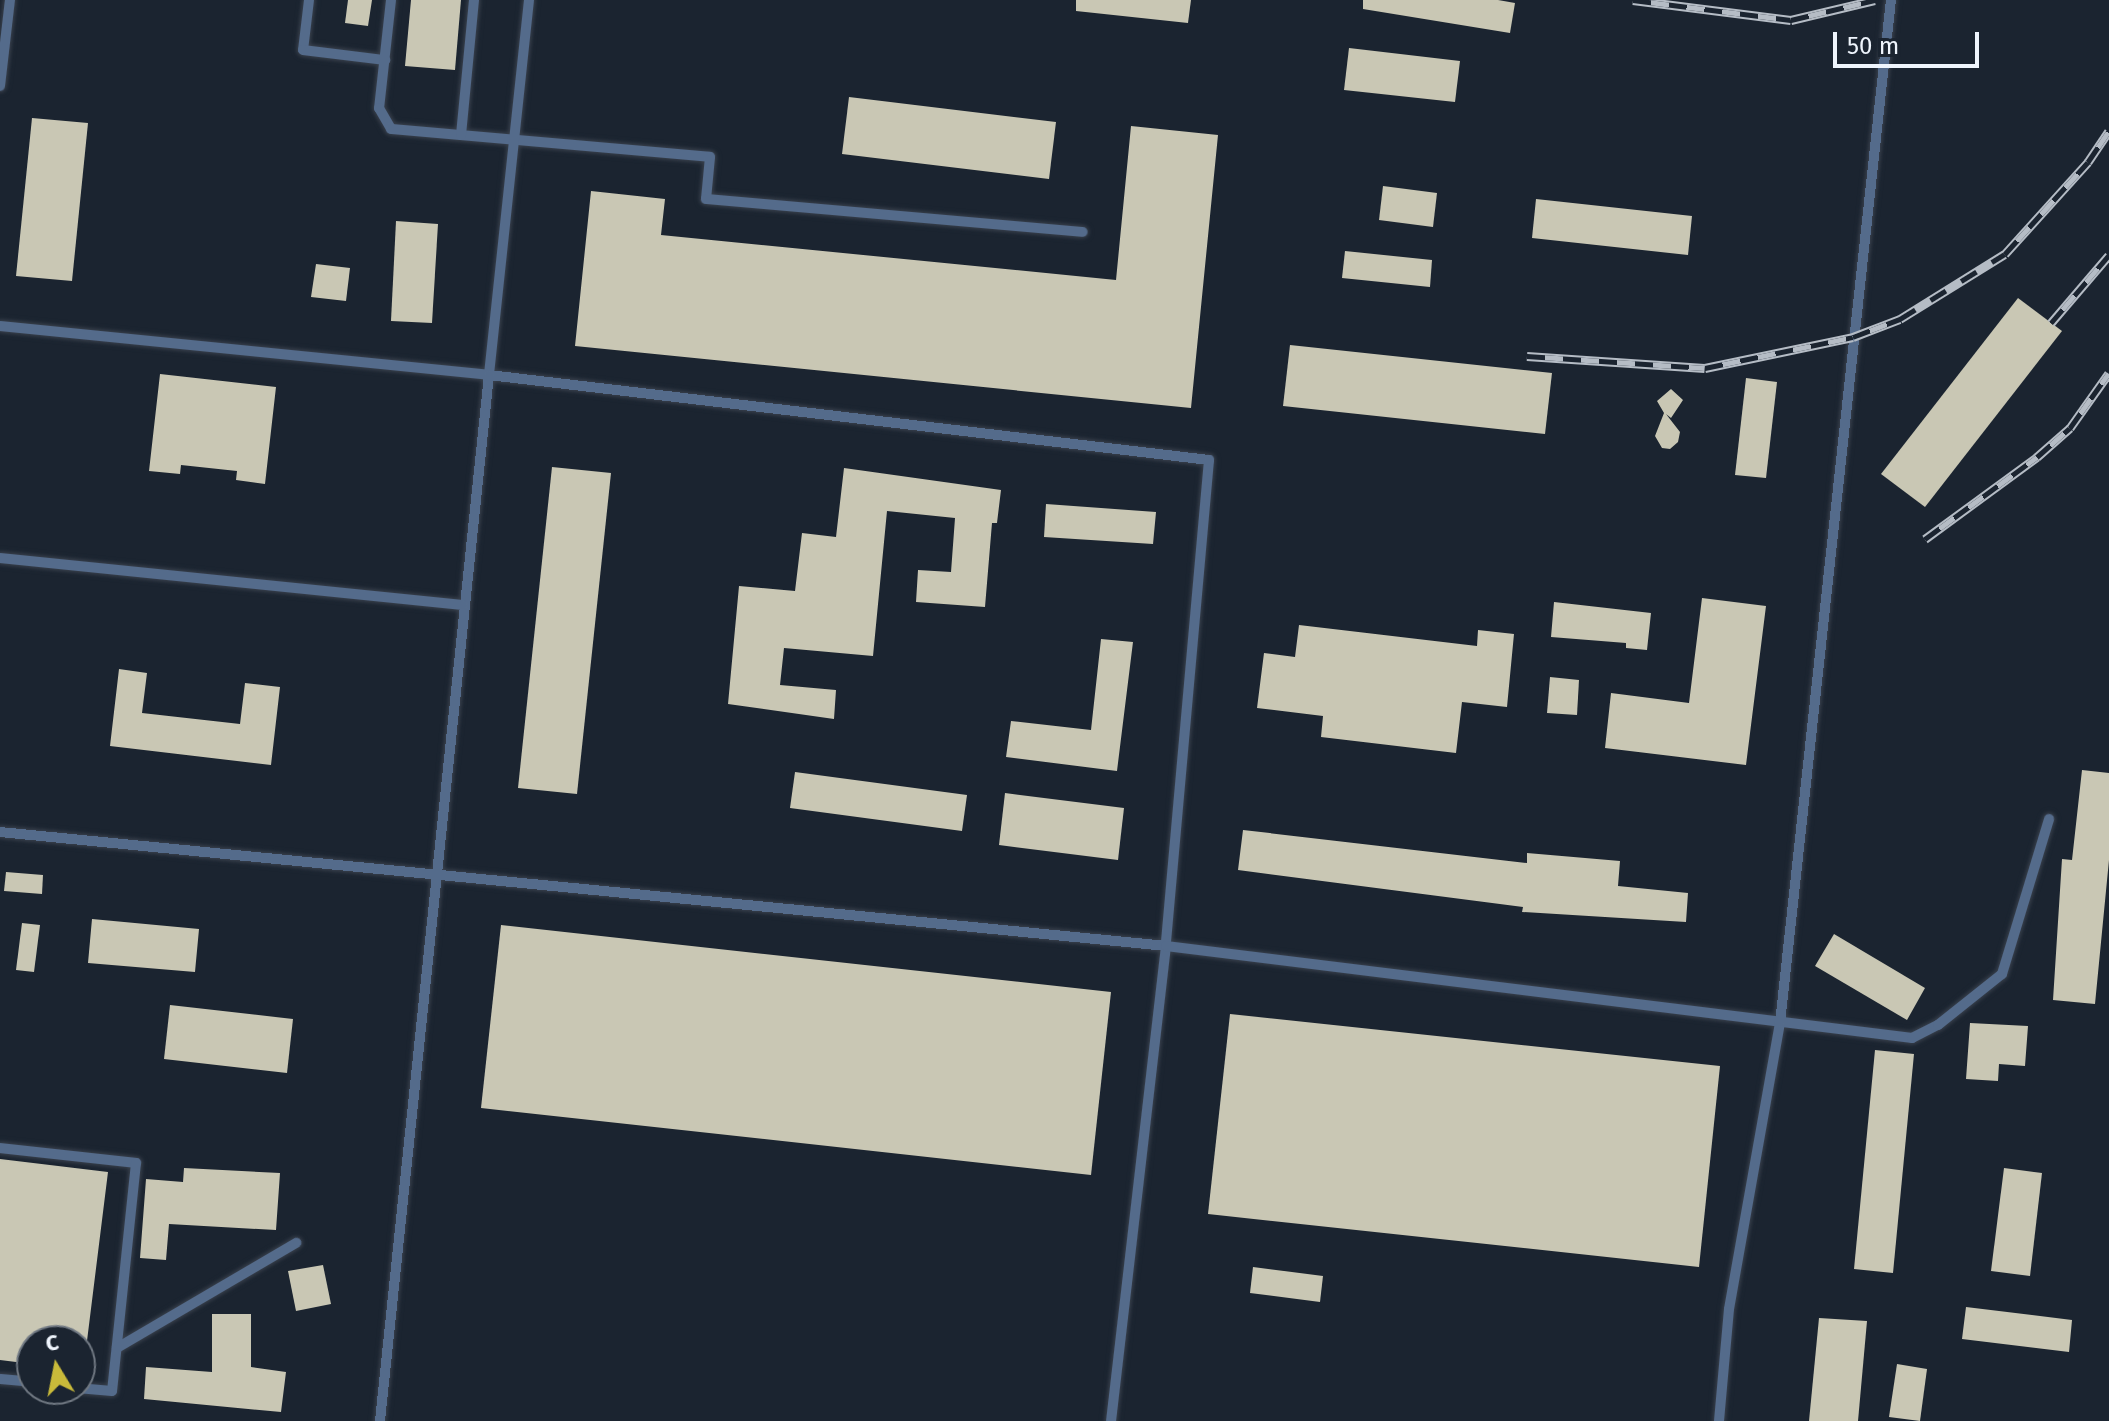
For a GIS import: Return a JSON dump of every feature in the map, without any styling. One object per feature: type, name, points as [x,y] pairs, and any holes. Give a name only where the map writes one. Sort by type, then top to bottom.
[{"type":"lane","points":[[0,86],[10,0]]},
{"type":"lane","points":[[309,0],[303,50],[385,60]]},
{"type":"lane","points":[[391,0],[379,108],[391,129],[710,157],[706,199],[1083,232]]},
{"type":"lane","points":[[461,135],[474,0]]},
{"type":"lane","points":[[380,1421],[433,874],[529,0]]},
{"type":"lane","points":[[1719,1421],[1729,1309],[1780,1023],[1891,0]]},
{"type":"lane","points":[[0,326],[489,375],[1209,460],[1166,946],[1111,1421]]},
{"type":"lane","points":[[0,558],[463,605]]},
{"type":"lane","points":[[0,832],[1166,946],[1912,1038],[1938,1025],[2002,974],[2049,819]]},
{"type":"lane","points":[[0,1148],[136,1163],[112,1391],[96,1390]]},
{"type":"lane","points":[[117,1348],[296,1243]]},
{"type":"building","points":[[348,0],[372,0],[368,26],[345,23]]},
{"type":"building","points":[[411,0],[461,0],[455,70],[405,66]]},
{"type":"building","points":[[1076,0],[1191,0],[1188,23],[1076,11]]},
{"type":"building","points":[[1363,0],[1498,0],[1515,3],[1510,33],[1363,9]]},
{"type":"building","points":[[1349,48],[1460,61],[1455,102],[1344,90]]},
{"type":"building","points":[[849,97],[1056,122],[1049,179],[842,154]]},
{"type":"building","points":[[32,118],[88,123],[72,281],[16,276]]},
{"type":"building","points":[[1131,126],[1218,135],[1191,408],[575,346],[591,191],[665,199],[661,235],[1116,280]]},
{"type":"building","points":[[1383,186],[1437,193],[1433,227],[1379,220]]},
{"type":"building","points":[[1536,199],[1692,216],[1688,255],[1532,238]]},
{"type":"building","points":[[396,221],[438,224],[432,323],[391,321]]},
{"type":"building","points":[[1345,251],[1432,260],[1430,287],[1342,278]]},
{"type":"building","points":[[316,264],[350,268],[346,301],[311,297]]},
{"type":"building","points":[[2018,298],[2062,331],[1925,507],[1881,474]]},
{"type":"building","points":[[1290,345],[1552,373],[1545,434],[1283,406]]},
{"type":"building","points":[[160,374],[276,387],[265,484],[236,480],[237,471],[181,465],[180,474],[149,471]]},
{"type":"building","points":[[1746,378],[1777,382],[1766,478],[1735,475]]},
{"type":"building","points":[[1671,389],[1683,400],[1671,418],[1666,414],[1680,432],[1678,442],[1670,449],[1662,448],[1655,436],[1664,413],[1657,401]]},
{"type":"building","points":[[552,467],[611,473],[577,794],[518,788]]},
{"type":"building","points":[[844,468],[1001,490],[997,523],[992,523],[985,607],[916,602],[918,570],[951,572],[955,518],[887,511],[873,656],[784,648],[780,685],[836,690],[834,719],[728,704],[739,586],[795,591],[802,533],[836,537]]},
{"type":"building","points":[[1046,504],[1156,512],[1153,544],[1044,537]]},
{"type":"building","points":[[1702,598],[1766,606],[1746,765],[1605,748],[1611,693],[1689,703]]},
{"type":"building","points":[[1554,602],[1651,613],[1647,650],[1626,648],[1626,643],[1551,637]]},
{"type":"building","points":[[1299,625],[1477,646],[1478,630],[1514,634],[1507,707],[1462,702],[1456,753],[1321,737],[1323,716],[1257,708],[1264,653],[1295,657]]},
{"type":"building","points":[[1101,639],[1133,642],[1117,771],[1006,757],[1011,721],[1091,730]]},
{"type":"building","points":[[119,669],[147,673],[142,713],[240,724],[245,683],[280,687],[271,765],[110,746]]},
{"type":"building","points":[[1550,677],[1579,680],[1577,715],[1547,713]]},
{"type":"building","points":[[2082,770],[2109,773],[2109,860],[2095,1004],[2053,1000],[2062,859],[2072,860]]},
{"type":"building","points":[[795,772],[967,795],[962,831],[790,808]]},
{"type":"building","points":[[1005,793],[1124,808],[1118,860],[999,845]]},
{"type":"building","points":[[1243,830],[1527,863],[1527,853],[1620,861],[1618,886],[1688,893],[1686,922],[1522,912],[1523,907],[1238,870]]},
{"type":"building","points":[[6,872],[43,875],[42,894],[4,891]]},
{"type":"building","points":[[92,919],[199,929],[195,972],[88,963]]},
{"type":"building","points":[[22,923],[40,925],[34,972],[16,970]]},
{"type":"building","points":[[501,925],[1111,992],[1091,1175],[481,1108]]},
{"type":"building","points":[[1834,934],[1925,988],[1907,1020],[1815,966]]},
{"type":"building","points":[[170,1005],[293,1019],[287,1073],[164,1059]]},
{"type":"building","points":[[1230,1014],[1720,1066],[1699,1267],[1208,1214]]},
{"type":"building","points":[[1970,1023],[2028,1026],[2025,1066],[1999,1064],[1998,1081],[1966,1079]]},
{"type":"building","points":[[1875,1050],[1914,1054],[1893,1273],[1854,1269]]},
{"type":"building","points":[[0,1159],[108,1172],[89,1325],[16,1325],[16,1362],[0,1360]]},
{"type":"building","points":[[184,1168],[280,1173],[276,1230],[169,1224],[166,1260],[140,1258],[146,1179],[183,1182]]},
{"type":"building","points":[[2004,1168],[2042,1173],[2030,1276],[1991,1271]]},
{"type":"building","points":[[323,1265],[331,1304],[296,1311],[288,1271]]},
{"type":"building","points":[[1253,1267],[1323,1276],[1320,1302],[1250,1293]]},
{"type":"building","points":[[1966,1307],[2072,1320],[2069,1352],[1962,1339]]},
{"type":"building","points":[[212,1314],[251,1314],[251,1367],[286,1372],[281,1412],[144,1399],[146,1367],[212,1372]]},
{"type":"building","points":[[1819,1318],[1867,1321],[1858,1421],[1809,1421]]},
{"type":"building","points":[[1897,1364],[1927,1369],[1920,1421],[1889,1417]]},
{"type":"railway","points":[[1633,0],[1791,20],[1875,0]]},
{"type":"railway","points":[[1527,356],[1705,368],[1853,337],[1900,319],[2005,254],[2088,162],[2109,131]]},
{"type":"railway","points":[[2051,323],[2109,255]]},
{"type":"railway","points":[[1925,539],[2037,457],[2070,428],[2109,373]]}]
